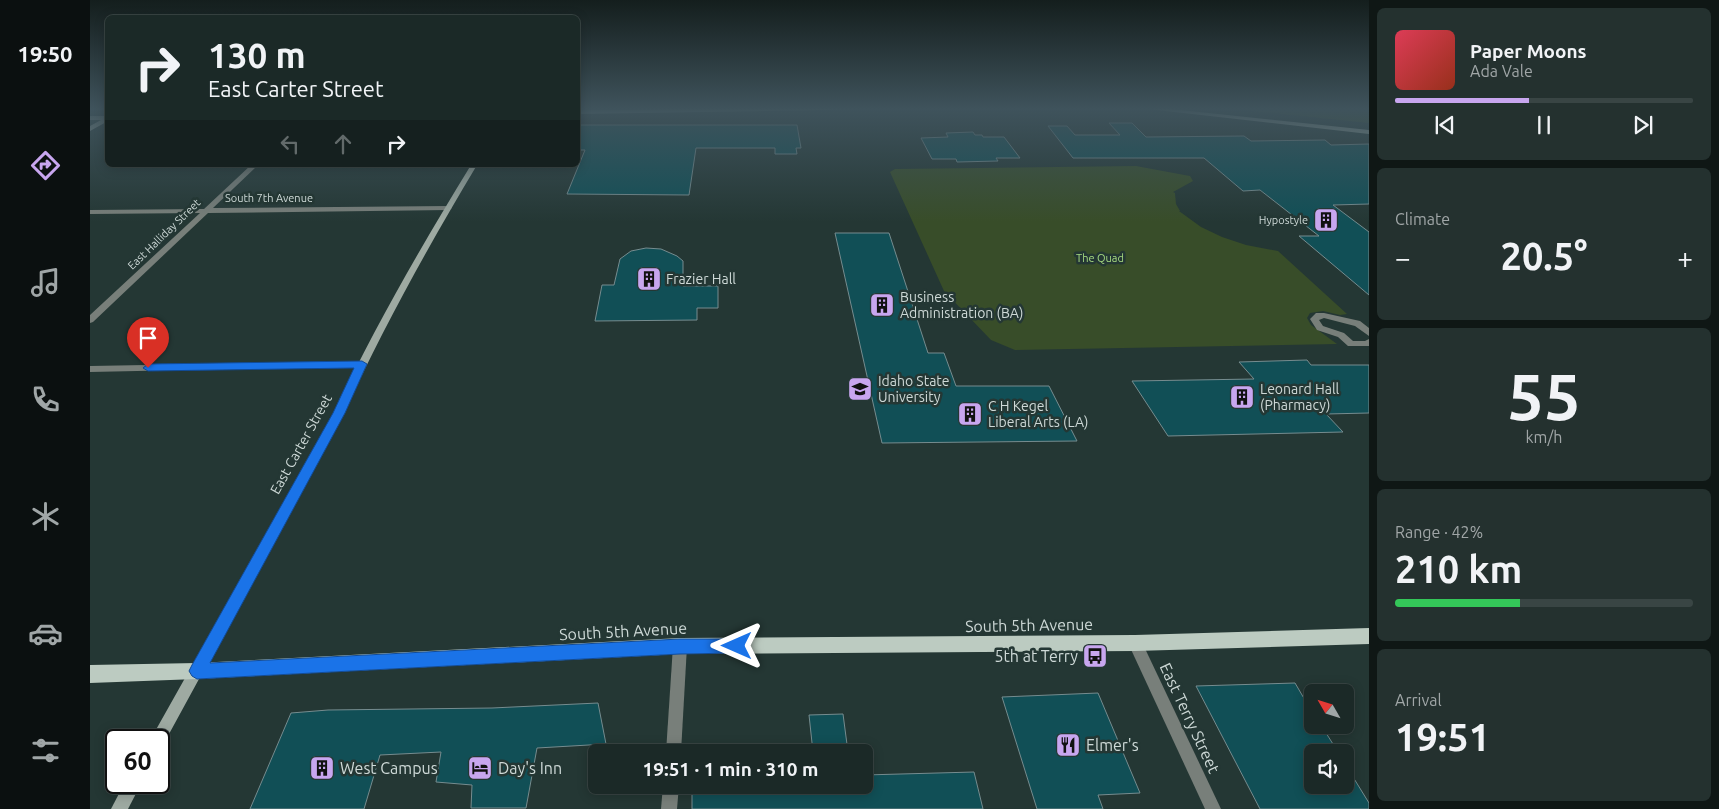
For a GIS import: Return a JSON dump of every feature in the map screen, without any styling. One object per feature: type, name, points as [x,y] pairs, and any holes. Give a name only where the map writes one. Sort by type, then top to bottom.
[{"type":"main road","name":"South 5th Avenue","points":[[90,674],[197,671],[680,646],[1135,642],[1369,636]]},
{"type":"street","name":"East Halliday Street","points":[[90,320],[253,167]]},
{"type":"street","name":"East Carter Street","points":[[164,729],[339,413],[362,364],[448,208],[473,167]]},
{"type":"street","name":"South 7th Avenue","points":[[90,212],[448,208]]},
{"type":"street","points":[[1369,333],[1357,323],[1348,323],[1334,316],[1320,315],[1314,319],[1320,328],[1341,335],[1351,344],[1367,344],[1369,342]]},
{"type":"street","points":[[90,369],[362,364]]},
{"type":"street","name":"East Terry Street","points":[[1135,642],[1213,809]]},
{"type":"street","points":[[674,744],[680,646]]},
{"type":"street","points":[[119,809],[127,794]]},
{"type":"street","points":[[669,809],[670,794]]},
{"type":"green space","name":"The Quad","points":[[1136,166],[1190,176],[1193,181],[1173,192],[1175,193],[1179,211],[1201,227],[1222,237],[1246,245],[1278,251],[1347,314],[1340,315],[1323,311],[1310,313],[1307,318],[1311,325],[1337,344],[1015,350],[991,340],[944,291],[890,172],[895,169]]},
{"type":"building","points":[[580,146],[801,146],[801,148],[796,148],[797,154],[775,154],[775,148],[696,148],[689,195],[567,194],[578,167],[580,167],[585,150],[580,150]]},
{"type":"building","points":[[925,146],[1011,146],[1020,158],[996,158],[998,161],[957,162],[956,159],[932,159]]},
{"type":"building","points":[[1063,146],[1369,146],[1369,204],[1333,205],[1369,232],[1369,295],[1299,236],[1319,236],[1260,190],[1243,191],[1204,158],[1073,158]]},
{"type":"building","name":"C H Kegel Liberal Arts (LA)","points":[[835,233],[889,233],[928,353],[944,353],[956,386],[1049,386],[1077,441],[882,443]]},
{"type":"building","name":"Frazier Hall","points":[[646,248],[661,249],[677,256],[683,261],[683,286],[718,286],[718,308],[697,308],[697,320],[595,321],[602,285],[614,285],[620,259],[631,251]]},
{"type":"building","name":"Leonard Hall (Pharmacy)","points":[[1307,360],[1311,365],[1369,365],[1369,413],[1326,414],[1343,432],[1168,436],[1132,381],[1254,379],[1239,362]]},
{"type":"building","points":[[1295,683],[1304,698],[1304,734],[1327,734],[1333,744],[1304,744],[1304,794],[1354,794],[1354,779],[1369,803],[1369,809],[1260,809],[1196,686]]},
{"type":"building","name":"Elmer's","points":[[1098,693],[1140,793],[1098,795],[1103,809],[1037,809],[1002,697]]},
{"type":"building","name":"West Campus","points":[[598,703],[606,744],[537,748],[526,808],[471,808],[472,785],[436,782],[441,752],[380,755],[364,809],[250,809],[291,713],[328,710],[492,708]]},
{"type":"building","points":[[843,714],[847,744],[812,744],[809,715]]},
{"type":"building","points":[[974,772],[983,809],[692,809],[692,794],[873,794],[873,775]]},
{"type":"place","name":"Hypostyle","points":[[1326,220]]},
{"type":"place","name":"Frazier Hall","points":[[649,279]]},
{"type":"place","name":"Business Administration (BA)","points":[[882,305]]},
{"type":"place","name":"Idaho State University","points":[[860,389]]},
{"type":"place","name":"Leonard Hall (Pharmacy)","points":[[1242,397]]},
{"type":"place","name":"C H Kegel Liberal Arts (LA)","points":[[970,414]]},
{"type":"place","name":"5th at Terry","points":[[1095,656]]},
{"type":"place","name":"Elmer's","points":[[1068,745]]},
{"type":"place","name":"West Campus","points":[[322,768]]},
{"type":"place","name":"Day's Inn","points":[[480,768]]},
{"type":"route","points":[[148,368],[362,364],[339,413],[197,671],[680,646],[737,646]]}]
